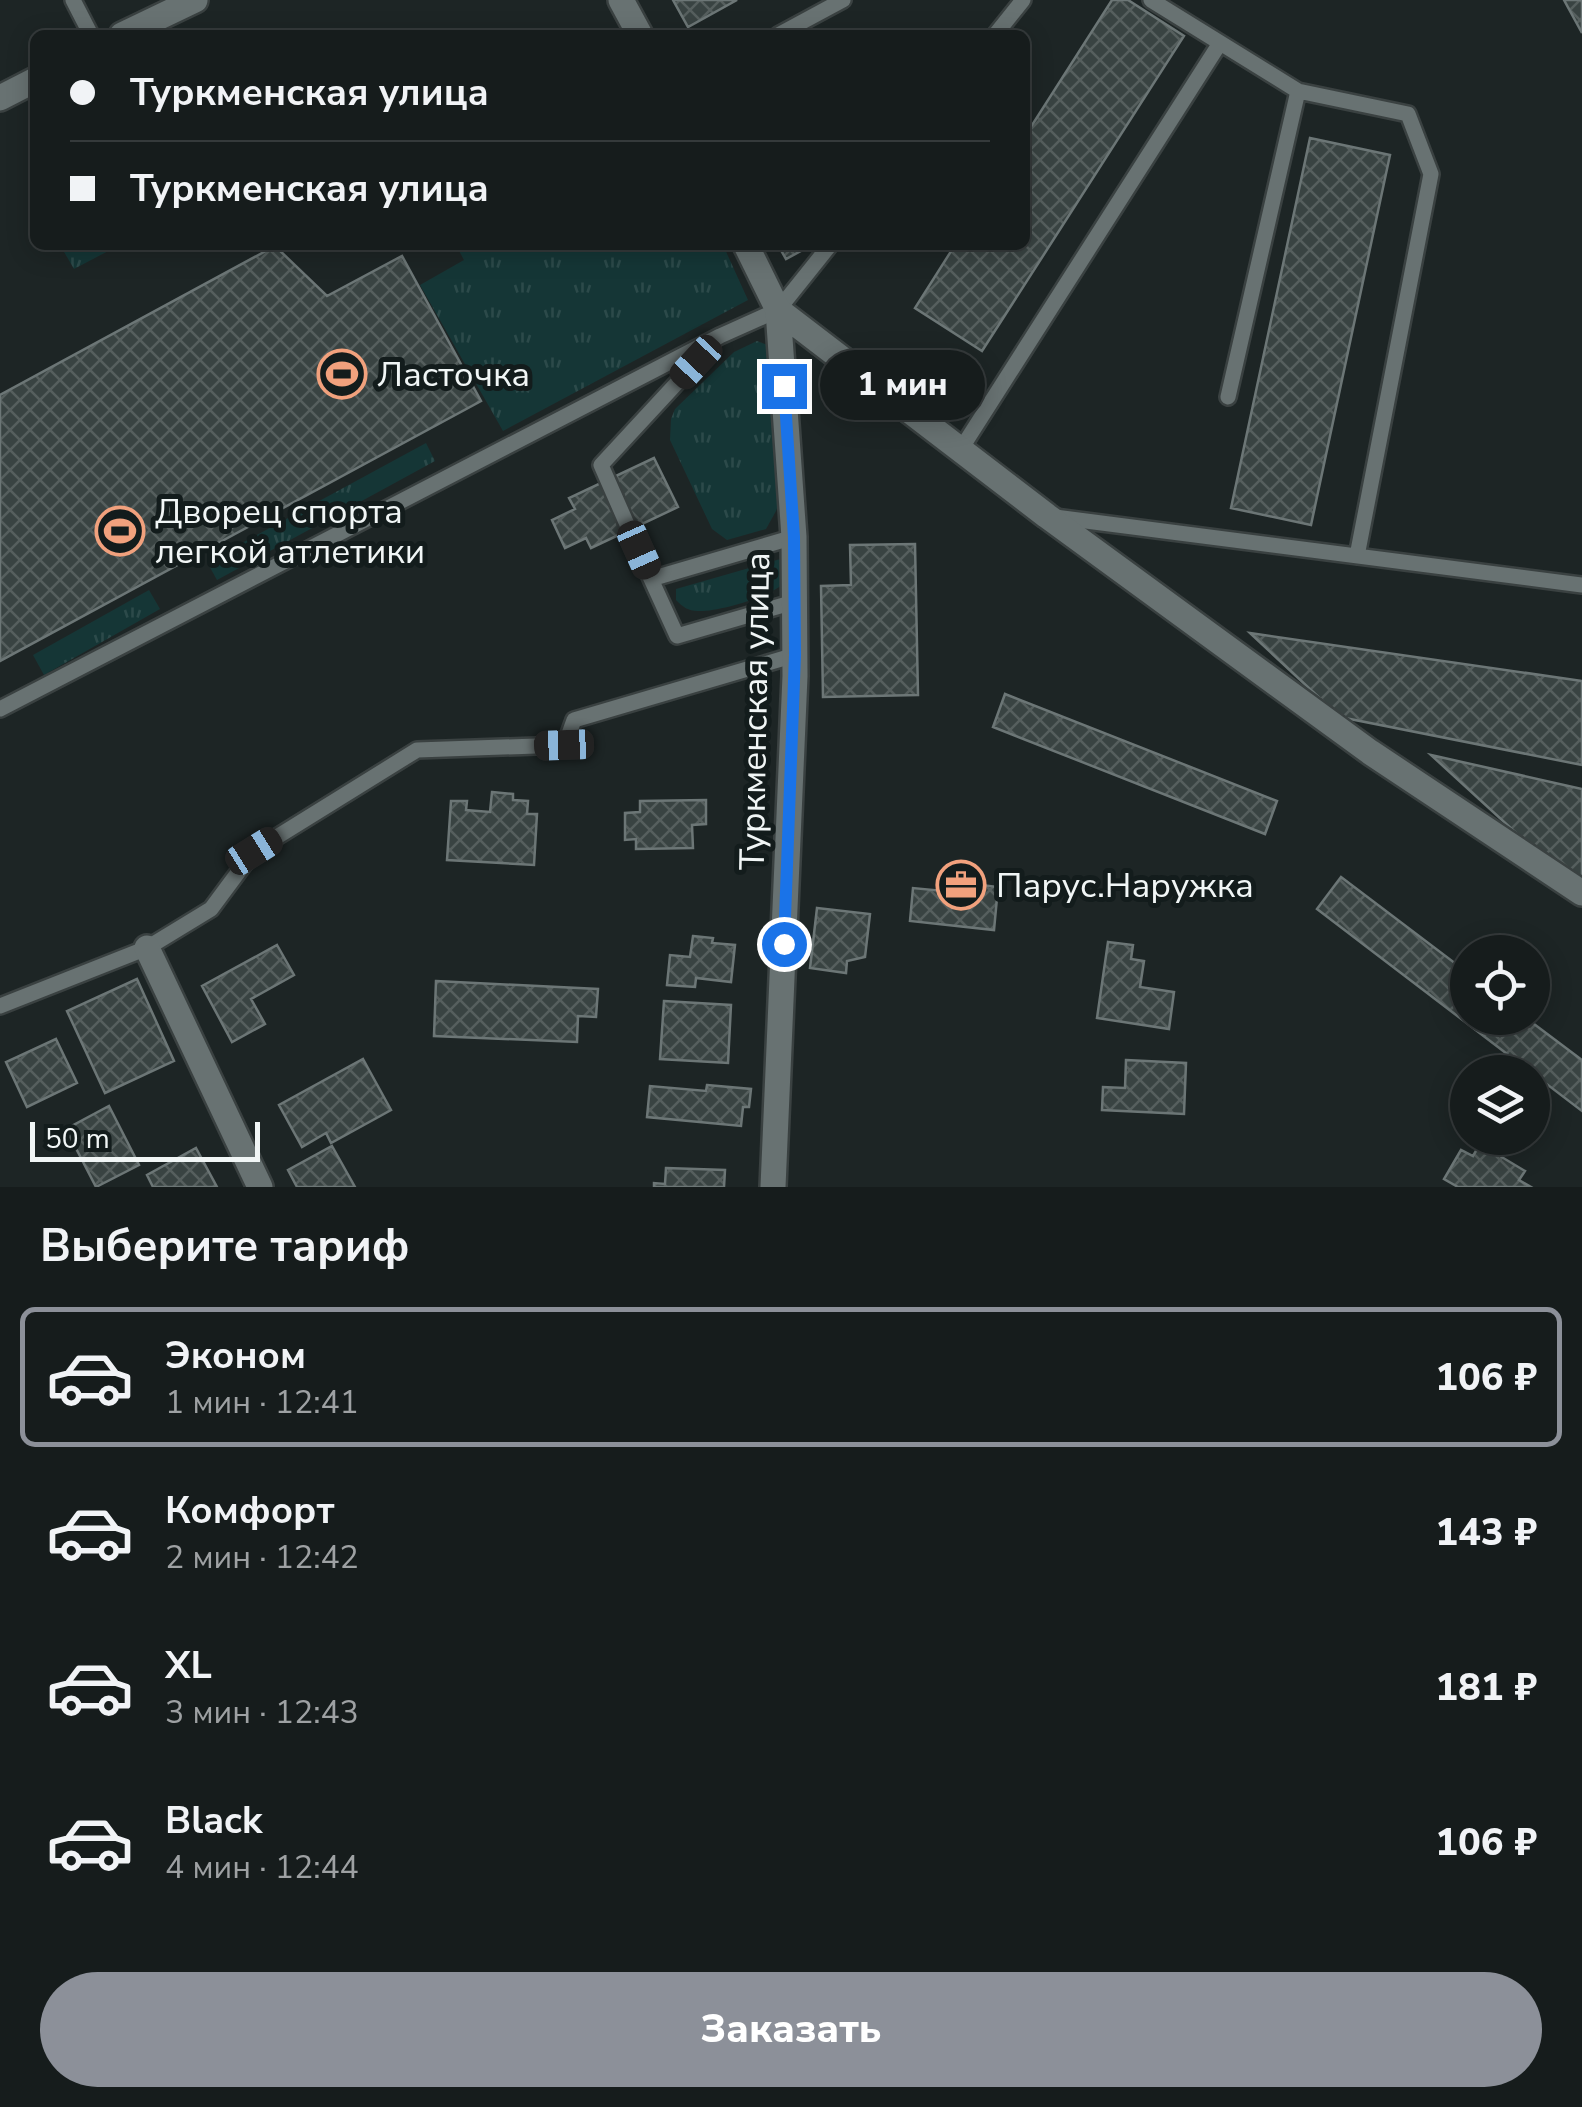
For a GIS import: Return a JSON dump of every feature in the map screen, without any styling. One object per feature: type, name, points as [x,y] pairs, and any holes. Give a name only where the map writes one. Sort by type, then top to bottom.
[{"type":"street","points":[[132,30],[195,0]]},
{"type":"street","points":[[621,0],[637,30]]},
{"type":"street","points":[[0,98],[30,83]]},
{"type":"street","name":"Туркменская улица","points":[[748,250],[778,310],[794,537],[795,655],[773,1187]]},
{"type":"street","points":[[778,310],[1048,516],[1370,752],[1582,893]]},
{"type":"street","points":[[147,948],[260,1187]]},
{"type":"lane","points":[[73,0],[88,30]]},
{"type":"lane","points":[[787,30],[843,0]]},
{"type":"lane","points":[[999,30],[1023,0]]},
{"type":"lane","points":[[1151,0],[1298,91],[1408,114],[1431,174],[1357,556]]},
{"type":"lane","points":[[960,449],[1220,42]]},
{"type":"lane","points":[[1228,397],[1298,91]]},
{"type":"lane","points":[[0,709],[720,336],[778,310],[826,250]]},
{"type":"lane","points":[[720,336],[600,465],[677,636],[794,602]]},
{"type":"lane","points":[[1048,516],[1582,585]]},
{"type":"lane","points":[[651,578],[794,537]]},
{"type":"lane","points":[[0,1006],[147,948],[211,909],[254,851],[417,750],[564,745],[574,720],[795,655]]},
{"type":"green space","points":[[63,250],[110,250],[74,269]]},
{"type":"green space","points":[[459,250],[725,250],[748,300],[503,431],[420,285],[464,260]]},
{"type":"green space","points":[[757,341],[773,347],[783,492],[766,529],[727,540],[712,529],[670,440],[671,419],[675,409],[734,352]]},
{"type":"green space","points":[[426,443],[435,461],[217,580],[207,562]]},
{"type":"green space","points":[[784,558],[785,582],[757,598],[698,611],[676,600],[676,589]]},
{"type":"green space","points":[[149,590],[160,609],[44,675],[33,655]]},
{"type":"building","points":[[673,0],[737,0],[688,27]]},
{"type":"building","points":[[1112,0],[1128,0],[1184,36],[982,351],[915,308],[952,250],[1030,250],[1030,128]]},
{"type":"building","points":[[1564,0],[1582,0],[1582,33]]},
{"type":"building","points":[[1310,138],[1390,155],[1311,525],[1231,508]]},
{"type":"building","name":"Дворец спорта легкой атлетики","points":[[268,250],[279,250],[327,296],[402,256],[481,401],[0,661],[0,395]]},
{"type":"building","points":[[781,250],[803,250],[786,259]]},
{"type":"building","points":[[654,458],[678,507],[591,548],[586,538],[565,548],[552,520],[575,509],[569,498]]},
{"type":"building","points":[[915,544],[918,695],[823,697],[821,586],[851,585],[850,545]]},
{"type":"building","points":[[1250,633],[1582,681],[1582,765],[1340,717]]},
{"type":"building","points":[[1005,694],[1277,801],[1265,834],[993,727]]},
{"type":"building","points":[[1431,755],[1582,789],[1582,883],[1549,863]]},
{"type":"building","points":[[492,792],[513,794],[513,800],[528,801],[527,814],[537,814],[534,865],[447,860],[451,801],[467,801],[466,810],[490,812]]},
{"type":"building","points":[[706,800],[706,824],[692,825],[693,848],[636,849],[636,839],[625,840],[625,813],[640,812],[640,801]]},
{"type":"building","points":[[945,870],[982,873],[981,885],[998,887],[994,930],[910,921],[913,888],[943,891]]},
{"type":"building","points":[[1341,877],[1450,959],[1450,1010],[1317,909]]},
{"type":"building","points":[[817,908],[870,914],[865,957],[847,961],[846,973],[810,968]]},
{"type":"building","points":[[693,936],[735,945],[731,982],[696,978],[695,987],[667,985],[670,955],[690,957]]},
{"type":"building","points":[[1108,942],[1133,945],[1131,959],[1144,961],[1140,987],[1174,992],[1169,1029],[1097,1018]]},
{"type":"building","points":[[277,945],[294,975],[251,999],[265,1024],[232,1042],[202,986]]},
{"type":"building","points":[[137,979],[174,1061],[105,1093],[67,1011]]},
{"type":"building","points":[[436,981],[598,989],[596,1017],[578,1016],[577,1042],[434,1036]]},
{"type":"building","points":[[664,1001],[731,1005],[728,1063],[660,1059]]},
{"type":"building","points":[[1482,1035],[1549,1035],[1582,1060],[1582,1111],[1550,1087],[1550,1055],[1509,1055]]},
{"type":"building","points":[[56,1039],[77,1083],[27,1107],[6,1062]]},
{"type":"building","points":[[363,1059],[391,1110],[331,1143],[326,1133],[302,1147],[279,1105]]},
{"type":"building","points":[[1126,1060],[1186,1063],[1184,1114],[1102,1110],[1103,1087],[1125,1088]]},
{"type":"building","points":[[707,1085],[751,1089],[749,1107],[743,1107],[741,1126],[647,1117],[650,1086],[706,1091]]},
{"type":"building","points":[[109,1106],[139,1165],[96,1187],[66,1129]]},
{"type":"building","points":[[332,1146],[355,1187],[297,1187],[288,1170]]},
{"type":"building","points":[[196,1148],[217,1187],[153,1187],[147,1175]]},
{"type":"building","points":[[1458,1155],[1498,1155],[1525,1171],[1519,1180],[1531,1187],[1458,1187],[1444,1179]]},
{"type":"building","points":[[666,1168],[725,1170],[724,1187],[654,1187],[654,1183],[665,1184]]},
{"type":"place","name":"Ласточка","points":[[342,374]]},
{"type":"place","name":"Дворец спорта легкой атлетики","points":[[120,531]]},
{"type":"place","name":"Парус.Наружка","points":[[961,885]]},
{"type":"route","points":[[784,386],[794,537],[795,676],[784,944]]}]
